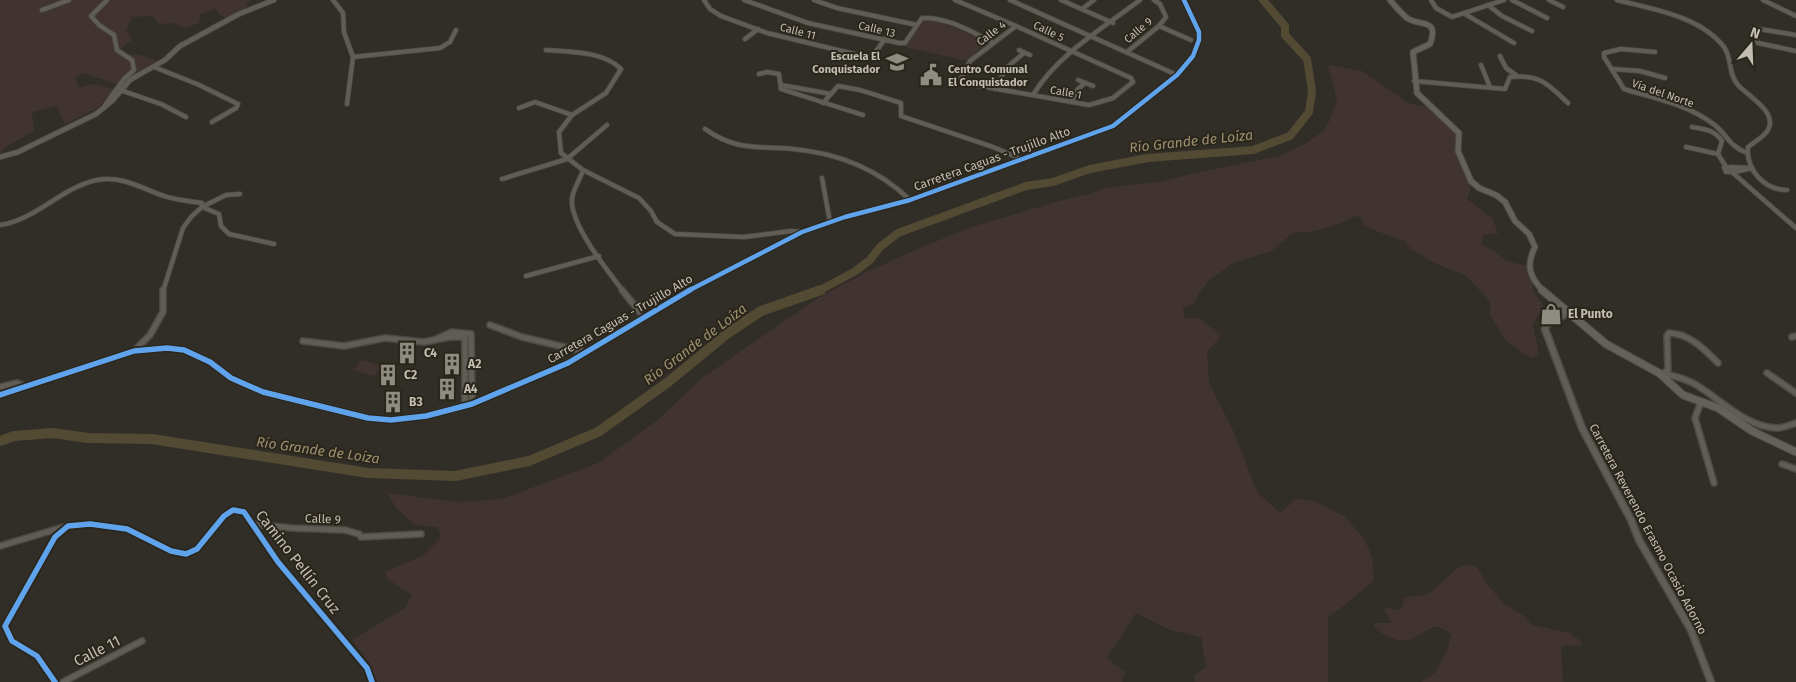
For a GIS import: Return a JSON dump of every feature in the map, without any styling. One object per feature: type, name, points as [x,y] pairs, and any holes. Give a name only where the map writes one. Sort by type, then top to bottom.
[{"type":"main road","points":[[1390,0],[1408,19],[1426,24],[1433,30],[1430,44],[1413,52],[1414,81],[1419,97],[1446,119],[1458,133],[1458,151],[1471,181],[1479,188],[1505,202],[1515,222],[1532,238],[1535,247],[1529,263],[1532,274],[1540,289],[1606,344],[1662,373],[1678,391],[1726,412],[1752,431],[1796,452]]},
{"type":"street","points":[[42,10],[69,0]]},
{"type":"street","points":[[104,107],[124,79],[134,70],[135,66],[132,60],[118,50],[114,35],[105,30],[91,16],[107,0]]},
{"type":"street","points":[[333,0],[343,12],[344,32],[353,57],[347,104]]},
{"type":"street","name":"Calle 11","points":[[704,0],[710,9],[721,16],[802,43],[872,58],[885,39]]},
{"type":"street","name":"Calle 13","points":[[744,0],[808,23],[905,43],[917,25]]},
{"type":"street","points":[[814,0],[837,8],[917,25],[925,17],[944,20],[992,42]]},
{"type":"street","name":"Calle 5","points":[[955,0],[1017,25],[1131,78],[1133,82]]},
{"type":"street","points":[[1010,0],[1177,74]]},
{"type":"street","points":[[1061,0],[1113,23]]},
{"type":"street","points":[[1082,9],[1094,0]]},
{"type":"street","points":[[1033,96],[1043,78],[1072,52],[1113,23],[1140,0]]},
{"type":"street","name":"Calle 9","points":[[1127,52],[1159,26],[1166,17],[1160,4],[1154,0]]},
{"type":"street","name":"Carretera Caguas - Trujillo Alto","points":[[0,395],[134,351],[167,348],[184,350],[210,362],[231,378],[263,392],[368,418],[391,420],[426,416],[472,404],[568,363],[643,316],[741,261],[802,232],[830,222],[910,200],[1113,126],[1177,74],[1193,56],[1199,40],[1199,32],[1184,0]]},
{"type":"street","points":[[1431,0],[1436,8],[1448,16],[1465,14],[1471,10],[1504,0]]},
{"type":"street","points":[[1512,0],[1547,18]]},
{"type":"street","points":[[1549,0],[1563,7]]},
{"type":"street","points":[[1617,0],[1628,1],[1689,22],[1706,32],[1723,46],[1736,83],[1764,108],[1770,120],[1769,128],[1748,148],[1747,153],[1752,168],[1771,188],[1787,190]]},
{"type":"street","points":[[1763,0],[1796,16]]},
{"type":"street","points":[[0,157],[35,144],[66,127],[96,114],[130,80],[165,60],[180,46],[218,28],[239,14],[271,1]]},
{"type":"street","points":[[1488,5],[1502,16],[1532,31]]},
{"type":"street","points":[[1465,14],[1514,43]]},
{"type":"street","name":"Calle 4","points":[[960,80],[970,61],[992,42],[1017,25]]},
{"type":"street","points":[[1159,26],[1191,40]]},
{"type":"street","points":[[1796,35],[1753,28],[1758,43],[1796,51]]},
{"type":"street","points":[[745,39],[758,29]]},
{"type":"street","points":[[353,57],[440,48],[450,42],[456,30]]},
{"type":"street","points":[[546,50],[584,54],[614,62],[621,69],[606,93],[572,115],[562,126],[559,132],[559,145],[567,159],[600,180],[639,198],[651,211],[657,222],[675,234],[735,237],[791,231],[802,232]]},
{"type":"street","points":[[1019,50],[1030,55]]},
{"type":"street","name":"Vía del Norte","points":[[1655,52],[1607,50],[1604,53],[1604,57],[1624,89],[1678,106],[1699,115],[1727,135],[1734,148],[1747,153]]},
{"type":"street","points":[[995,89],[1006,68],[1024,52]]},
{"type":"street","points":[[1500,56],[1506,68],[1517,76]]},
{"type":"street","points":[[1481,65],[1490,87]]},
{"type":"street","points":[[154,67],[197,84],[238,104],[236,108],[212,122]]},
{"type":"street","points":[[1612,69],[1640,71],[1665,78]]},
{"type":"street","points":[[759,74],[767,72],[779,74],[781,89],[863,115]]},
{"type":"street","points":[[1414,81],[1490,87],[1505,90],[1508,88],[1510,77],[1517,76],[1545,81],[1568,103]]},
{"type":"street","name":"Calle 1","points":[[960,80],[963,83],[1089,105],[1110,101],[1133,82]]},
{"type":"street","points":[[1078,80],[1093,86]]},
{"type":"street","points":[[1071,102],[1078,89],[1085,83]]},
{"type":"street","points":[[781,85],[831,94]]},
{"type":"street","points":[[823,103],[838,86],[860,90],[898,101],[901,103],[901,116],[993,147],[1021,160]]},
{"type":"street","points":[[120,90],[161,104],[186,117]]},
{"type":"street","points":[[519,108],[535,102],[572,115]]},
{"type":"street","points":[[502,179],[567,159],[607,125]]},
{"type":"street","points":[[1692,127],[1711,131],[1720,136],[1722,141],[1718,154]]},
{"type":"street","points":[[705,129],[723,141],[740,147],[755,150],[804,150],[864,166],[879,173],[900,189],[910,200]]},
{"type":"street","points":[[1689,153],[1686,147],[1718,154],[1728,167]]},
{"type":"street","points":[[1728,167],[1752,168],[1734,172],[1724,170],[1723,168],[1728,167]]},
{"type":"street","points":[[583,170],[573,193],[572,203],[588,243],[643,316]]},
{"type":"street","points":[[1734,172],[1796,228]]},
{"type":"street","points":[[822,178],[830,222]]},
{"type":"street","points":[[0,225],[13,223],[78,186],[98,179],[115,179],[127,181],[164,196],[202,203],[202,207],[219,214],[221,226],[229,234],[274,244]]},
{"type":"street","points":[[134,351],[150,335],[163,312],[163,286],[177,251],[183,228],[202,207],[226,195],[240,194]]},
{"type":"street","points":[[526,276],[599,256]]},
{"type":"street","name":"Carretera Reverendo Erasmo Ocasio Adorno","points":[[1568,313],[1546,324],[1545,329],[1578,419],[1612,486],[1632,520],[1640,540],[1691,630],[1711,682]]},
{"type":"street","points":[[490,325],[522,337],[587,352]]},
{"type":"street","points":[[434,340],[443,334],[455,332],[471,334],[472,404]]},
{"type":"street","points":[[1662,373],[1668,370],[1667,336],[1669,333],[1676,332],[1686,336],[1718,363]]},
{"type":"street","points":[[303,341],[312,340],[346,346],[364,344],[384,338],[423,342],[457,336],[465,337],[465,406]]},
{"type":"street","points":[[1662,373],[1704,390],[1746,419],[1763,426],[1787,428],[1796,423]]},
{"type":"street","points":[[1767,373],[1796,393]]},
{"type":"street","points":[[0,387],[17,384],[26,387]]},
{"type":"street","points":[[1701,402],[1695,418],[1714,483]]},
{"type":"street","points":[[1782,464],[1796,469]]},
{"type":"street","name":"Camino Pellín Cruz","points":[[68,526],[90,524],[127,529],[171,552],[186,554],[197,549],[224,516],[233,510],[244,512],[278,562],[367,668],[372,682]]},
{"type":"street","name":"Calle 9","points":[[253,524],[345,530],[359,534],[361,538],[421,534]]},
{"type":"street","points":[[0,546],[32,535],[68,526]]},
{"type":"street","points":[[56,682],[37,656],[12,641],[6,626],[48,548],[55,537],[68,526]]},
{"type":"street","name":"Calle 11","points":[[63,682],[142,642]]},
{"type":"shaded area","points":[[0,0],[252,0],[247,3],[246,8],[228,18],[220,15],[216,9],[200,14],[199,23],[185,28],[174,23],[159,24],[153,16],[132,17],[126,30],[132,40],[119,49],[120,54],[140,55],[159,62],[129,77],[120,86],[84,73],[75,77],[79,88],[93,84],[114,89],[98,108],[65,124],[56,106],[32,112],[34,131],[4,148],[0,154]]},
{"type":"shaded area","points":[[925,19],[941,22],[987,42],[967,61],[905,47]]},
{"type":"shaded area","points":[[1328,65],[1362,71],[1408,103],[1428,107],[1452,126],[1456,134],[1455,151],[1471,187],[1467,199],[1493,219],[1498,234],[1484,234],[1481,244],[1506,261],[1527,266],[1534,283],[1532,288],[1543,306],[1533,325],[1539,353],[1532,359],[1506,341],[1489,313],[1491,304],[1465,275],[1434,263],[1411,249],[1404,240],[1364,226],[1362,218],[1354,216],[1341,223],[1316,231],[1293,233],[1272,251],[1233,263],[1208,281],[1197,296],[1195,303],[1183,308],[1184,318],[1200,318],[1221,336],[1207,352],[1209,383],[1233,430],[1257,492],[1280,513],[1296,499],[1315,501],[1345,517],[1363,537],[1372,556],[1374,581],[1328,618],[1328,682],[1195,682],[1195,675],[1206,667],[1201,637],[1170,630],[1136,613],[1107,658],[1125,672],[1122,682],[377,682],[370,664],[352,640],[405,608],[412,595],[389,580],[385,572],[424,555],[441,538],[438,527],[416,525],[397,509],[387,493],[456,502],[502,499],[598,463],[659,419],[701,379],[823,295],[913,251],[971,227],[1090,194],[1104,188],[1159,182],[1280,156],[1305,144],[1323,131],[1330,120],[1337,100]]},
{"type":"shaded area","points":[[362,360],[382,366],[374,376],[353,370]]},
{"type":"shaded area","points":[[1466,564],[1477,567],[1487,584],[1503,603],[1524,616],[1532,625],[1570,633],[1582,642],[1581,646],[1565,645],[1561,647],[1563,682],[1421,682],[1435,673],[1448,648],[1451,635],[1440,627],[1436,627],[1412,639],[1402,640],[1384,635],[1373,623],[1393,623],[1383,609],[1399,610],[1402,607],[1404,598],[1424,595]]},
{"type":"waterway","name":"Río Grande de Loíza","points":[[818,291],[854,272],[870,260],[880,247],[898,233],[1026,186],[1053,182],[1090,169],[1148,158],[1253,150],[1290,136],[1309,112],[1312,91],[1307,59],[1285,35],[1285,26],[1263,0]]},
{"type":"waterway","name":"Río Grande de Loíza","points":[[0,441],[14,436],[53,433],[88,438],[152,439],[368,473],[455,476],[529,461],[598,432],[667,383],[728,333],[761,311],[821,290]]},
{"type":"cycle path","points":[[0,395],[134,351],[167,348],[184,350],[210,362],[231,378],[263,392],[368,418],[391,420],[426,416],[472,404],[568,363],[643,316],[710,278],[802,232],[845,217],[910,200],[1113,126],[1177,75],[1193,56],[1199,40],[1199,32],[1184,0]]},
{"type":"cycle path","points":[[55,682],[37,656],[12,641],[5,626],[55,537],[68,526],[90,524],[127,529],[171,551],[186,554],[197,549],[224,516],[233,510],[244,512],[278,562],[367,668],[372,682]]},
{"type":"place","name":"Escuela El Conquistador","points":[[897,62]]},
{"type":"place","name":"Centro Comunal El Conquistador","points":[[931,75]]},
{"type":"place","name":"El Punto","points":[[1551,314]]},
{"type":"place","name":"C4","points":[[407,353]]},
{"type":"place","name":"A2","points":[[452,364]]},
{"type":"place","name":"C2","points":[[388,375]]},
{"type":"place","name":"A4","points":[[447,389]]},
{"type":"place","name":"B3","points":[[393,402]]}]
